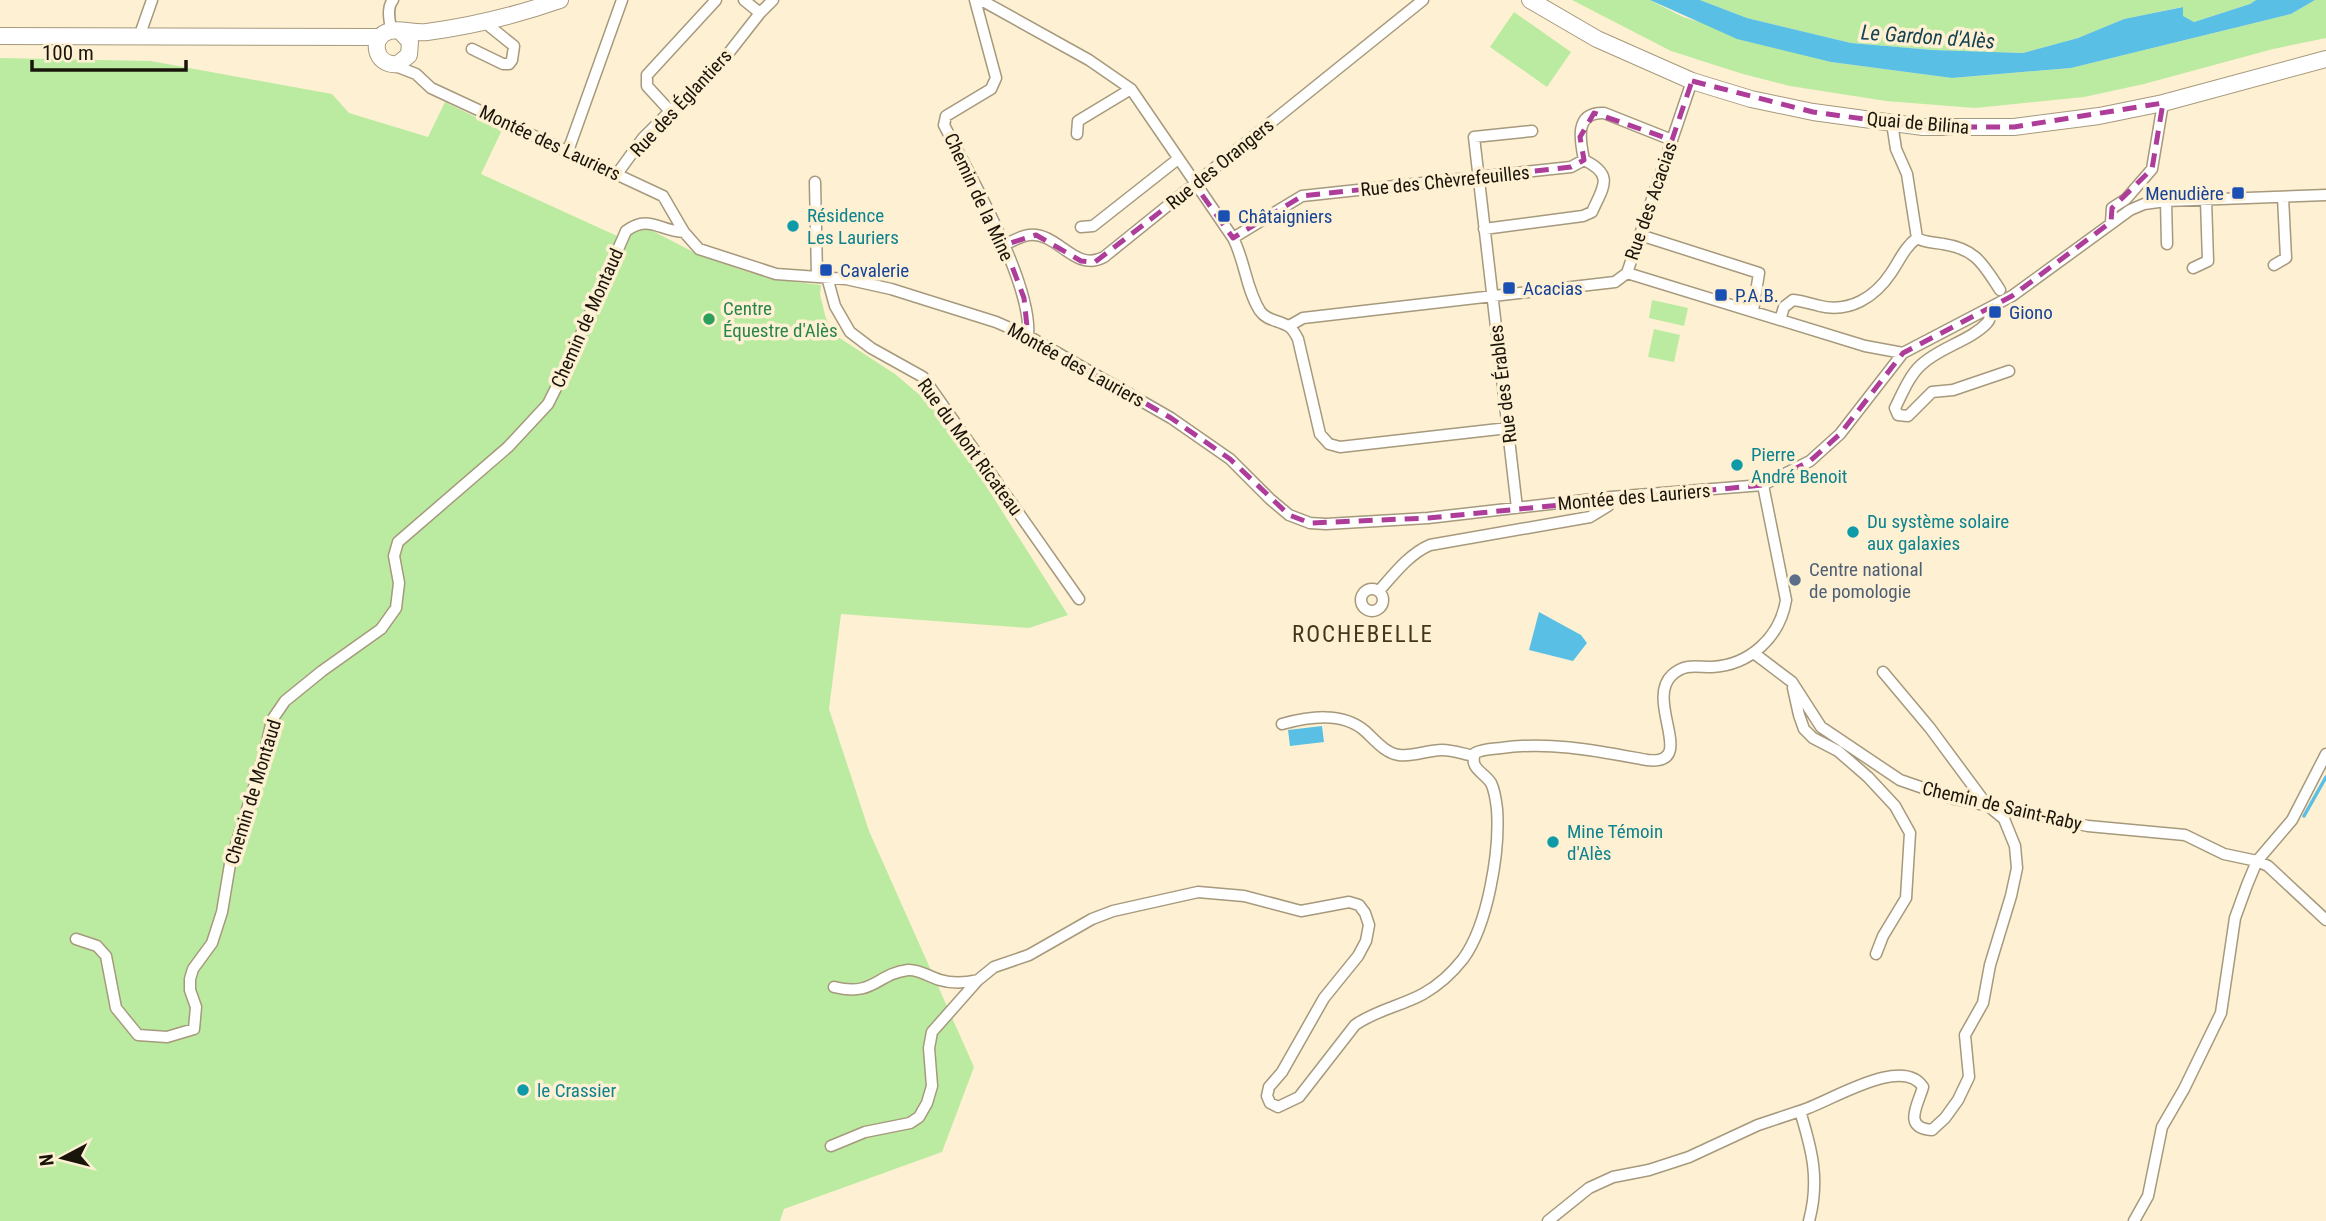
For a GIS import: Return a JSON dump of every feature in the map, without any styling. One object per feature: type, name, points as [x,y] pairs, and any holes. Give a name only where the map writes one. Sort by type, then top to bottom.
[{"type":"main road","points":[[387,38],[483,21],[560,0]]},
{"type":"main road","name":"Quai de Bilina","points":[[1530,0],[1597,39],[1692,81],[1751,99],[1813,112],[1923,127],[2014,127],[2099,116],[2163,103],[2325,61]]},
{"type":"main road","points":[[387,38],[383,61],[393,65],[402,62],[426,32]]},
{"type":"main road","points":[[0,36],[408,38],[410,51]]},
{"type":"street","points":[[139,37],[152,0]]},
{"type":"street","points":[[387,38],[390,4],[393,0]]},
{"type":"street","points":[[568,151],[622,0]]},
{"type":"street","points":[[670,111],[647,86],[647,75],[716,0]]},
{"type":"street","points":[[744,0],[760,13]]},
{"type":"street","name":"Rue des Églantiers","points":[[617,174],[643,138],[713,73],[773,0]]},
{"type":"street","name":"Chemin de la Mine","points":[[975,0],[996,78],[991,89],[946,116],[944,125],[1004,245],[1024,298],[1029,325],[1028,336]]},
{"type":"street","points":[[981,0],[1089,60],[1131,89],[1233,239],[1241,254],[1261,314],[1275,323],[1289,326],[1298,338],[1320,434],[1329,444],[1340,447],[1508,428]]},
{"type":"street","name":"Rue des Orangers","points":[[1004,245],[1026,235],[1036,235],[1048,239],[1081,261],[1095,262],[1195,185],[1423,0]]},
{"type":"street","points":[[472,50],[503,64],[509,64],[512,60],[514,46],[483,21]]},
{"type":"street","points":[[410,51],[416,74]]},
{"type":"street","name":"Montée des Lauriers","points":[[393,65],[416,74],[431,88],[663,196],[684,232],[699,249],[776,274],[822,276],[891,289],[996,322],[1028,336],[1171,418],[1230,459],[1289,515],[1310,523],[1428,518],[1611,497],[1763,485]]},
{"type":"street","name":"Rue des Acacias","points":[[1289,326],[1303,318],[1615,282],[1627,273],[1692,81]]},
{"type":"street","points":[[1077,134],[1078,121],[1131,89]]},
{"type":"street","points":[[2111,222],[2112,208],[2126,199],[2152,169],[2163,103]]},
{"type":"street","points":[[1484,229],[1583,216],[1592,212],[1604,176],[1599,168],[1584,160],[1580,136],[1582,126],[1594,113],[1604,113],[1672,140]]},
{"type":"street","points":[[1892,123],[1896,149],[1907,174],[1917,238],[1922,242],[1962,247],[1978,257],[2000,290]]},
{"type":"street","name":"Rue des Érables","points":[[1517,508],[1474,137],[1532,131]]},
{"type":"street","points":[[1081,227],[1093,226],[1178,159]]},
{"type":"street","name":"Rue des Chèvrefeuilles","points":[[1233,239],[1302,196],[1571,167],[1584,160]]},
{"type":"street","name":"Rue du Mont Ricateau","points":[[815,182],[822,276],[850,332],[871,348],[923,377],[1079,599]]},
{"type":"street","points":[[1474,756],[1480,750],[1546,745],[1578,747],[1657,761],[1663,759],[1670,751],[1671,741],[1662,704],[1664,684],[1685,666],[1715,667],[1755,654],[1783,615],[1786,600],[1763,485],[1810,461],[1840,434],[1903,353],[2012,296],[2111,222],[2144,204],[2326,195]]},
{"type":"street","points":[[2274,265],[2286,258],[2283,197]]},
{"type":"street","points":[[2193,268],[2208,261],[2206,200]]},
{"type":"street","points":[[2166,201],[2167,243]]},
{"type":"street","name":"Chemin de Montaud","points":[[76,939],[97,946],[106,956],[110,990],[116,1008],[138,1035],[167,1037],[194,1029],[196,1007],[190,990],[190,979],[193,969],[212,943],[222,912],[230,864],[265,752],[272,720],[285,701],[381,629],[396,608],[399,583],[394,556],[398,542],[508,447],[548,404],[626,232],[636,224],[649,222],[670,231],[684,232]]},
{"type":"street","points":[[1640,234],[1759,273],[1753,311]]},
{"type":"street","points":[[1780,320],[1784,307],[1793,300],[1822,307],[1849,306],[1871,297],[1883,286],[1905,247],[1917,238]]},
{"type":"street","points":[[1627,273],[1865,346],[1903,353]]},
{"type":"street","points":[[1989,308],[1989,322],[1934,354],[1918,367],[1895,408],[1898,415],[1908,416],[1932,392],[1953,390],[2009,371]]},
{"type":"street","points":[[1379,591],[1419,550],[1430,545],[1590,517],[1608,506],[1611,497]]},
{"type":"street","name":"Chemin de Saint-Raby","points":[[1755,654],[1792,682],[1821,727],[1900,780],[1948,797],[2088,826],[2185,835],[2224,854],[2257,860],[2268,866],[2326,920]]},
{"type":"street","points":[[1548,1221],[1589,1188],[1613,1177],[1649,1170],[1689,1157],[1758,1125],[1800,1111],[1883,1076],[1902,1075],[1919,1081],[1923,1087],[1913,1114],[1915,1123],[1922,1129],[1932,1130],[1958,1100],[1969,1077],[1965,1035],[1983,1003],[1990,965],[2017,868],[2015,846],[2004,819],[1987,805],[1883,672]]},
{"type":"street","points":[[1792,682],[1804,729],[1813,738],[1838,751],[1868,777],[1895,806],[1910,833],[1906,898],[1883,936],[1876,954]]},
{"type":"street","points":[[1282,724],[1319,716],[1346,720],[1362,728],[1379,745],[1396,755],[1413,756],[1440,750],[1474,756]]},
{"type":"street","points":[[2134,1221],[2148,1196],[2162,1127],[2221,1013],[2235,918],[2257,860],[2292,820],[2326,754]]},
{"type":"street","points":[[831,1146],[865,1132],[910,1123],[919,1117],[932,1086],[929,1048],[932,1032],[978,980],[994,967],[1030,955],[1092,919],[1113,911],[1181,895],[1213,892],[1244,895],[1301,911],[1349,902],[1359,905],[1365,913],[1369,925],[1367,941],[1324,998],[1282,1072],[1269,1087],[1267,1096],[1270,1103],[1278,1107],[1287,1105],[1299,1097],[1355,1025],[1366,1017],[1421,995],[1445,979],[1464,957],[1480,924],[1493,878],[1497,813],[1491,783],[1475,767],[1474,756]]},
{"type":"street","points":[[834,987],[851,991],[862,990],[900,972],[912,970],[942,981],[961,984],[978,980]]},
{"type":"street","points":[[1800,1111],[1811,1149],[1816,1181],[1809,1221]]},
{"type":"highlighted area","points":[[1692,81],[1813,112],[1923,127],[2014,127],[2163,103],[2152,169],[2112,208],[2111,222],[2012,296],[1903,353],[1840,434],[1810,461],[1763,485],[1428,518],[1310,523],[1289,515],[1230,459],[1171,418],[1028,336],[1024,298],[1004,245],[1036,235],[1081,261],[1095,262],[1195,185],[1233,238],[1302,196],[1571,167],[1584,160],[1580,137],[1594,113],[1672,140]]},
{"type":"green space","points":[[1572,0],[1650,0],[1683,17],[1831,62],[1952,78],[2071,68],[2291,14],[2315,0],[2326,0],[2326,38],[2084,97],[1975,108],[1886,101],[1790,86],[1743,74],[1671,51]]},
{"type":"green space","points":[[1700,0],[2256,0],[2194,22],[2182,16],[2182,7],[2124,19],[2078,38],[2023,53],[1933,50],[1851,43],[1747,18]]},
{"type":"green space","points":[[1514,12],[1571,52],[1547,87],[1490,47]]},
{"type":"green space","points":[[0,58],[151,61],[332,94],[349,113],[428,137],[445,102],[502,130],[481,174],[626,240],[630,230],[645,227],[701,256],[748,272],[821,285],[820,294],[832,333],[895,374],[949,420],[976,470],[1068,615],[1029,628],[841,614],[829,709],[869,831],[974,1067],[942,1152],[784,1209],[780,1221],[0,1221]]},
{"type":"green space","points":[[1652,300],[1688,308],[1684,326],[1649,318]]},
{"type":"green space","points":[[1654,329],[1680,335],[1674,362],[1648,357]]},
{"type":"water","points":[[1650,0],[1700,0],[1747,18],[1851,43],[1933,50],[2023,53],[2078,38],[2124,19],[2183,7],[2183,16],[2194,22],[2256,0],[2315,0],[2291,14],[2071,68],[1952,78],[1831,62],[1737,39]]},
{"type":"water","points":[[1539,612],[1581,635],[1587,643],[1573,661],[1529,650]]},
{"type":"water","points":[[1322,726],[1324,742],[1290,746],[1288,730]]},
{"type":"waterway","points":[[2304,816],[2326,777]]},
{"type":"place","name":"Menudière","points":[[2238,193]]},
{"type":"place","name":"Châtaigniers","points":[[1224,216]]},
{"type":"place","name":"Résidence Les Lauriers","points":[[793,226]]},
{"type":"place","name":"Cavalerie","points":[[826,270]]},
{"type":"place","name":"Acacias","points":[[1509,288]]},
{"type":"place","name":"P.A.B.","points":[[1721,295]]},
{"type":"place","name":"Giono","points":[[1995,312]]},
{"type":"place","name":"Centre Équestre d'Alès","points":[[709,319]]},
{"type":"place","name":"Pierre André Benoit","points":[[1737,465]]},
{"type":"place","name":"Du système solaire aux galaxies","points":[[1853,532]]},
{"type":"place","name":"Centre national de pomologie","points":[[1795,580]]},
{"type":"place","name":"Mine Témoin d'Alès","points":[[1553,842]]},
{"type":"place","name":"le Crassier","points":[[523,1090]]},
{"type":"district","name":"ROCHEBELLE","points":[[1363,634]]},
{"type":"water label","name":"Le Gardon d'Alès","points":[[1928,37]]}]
